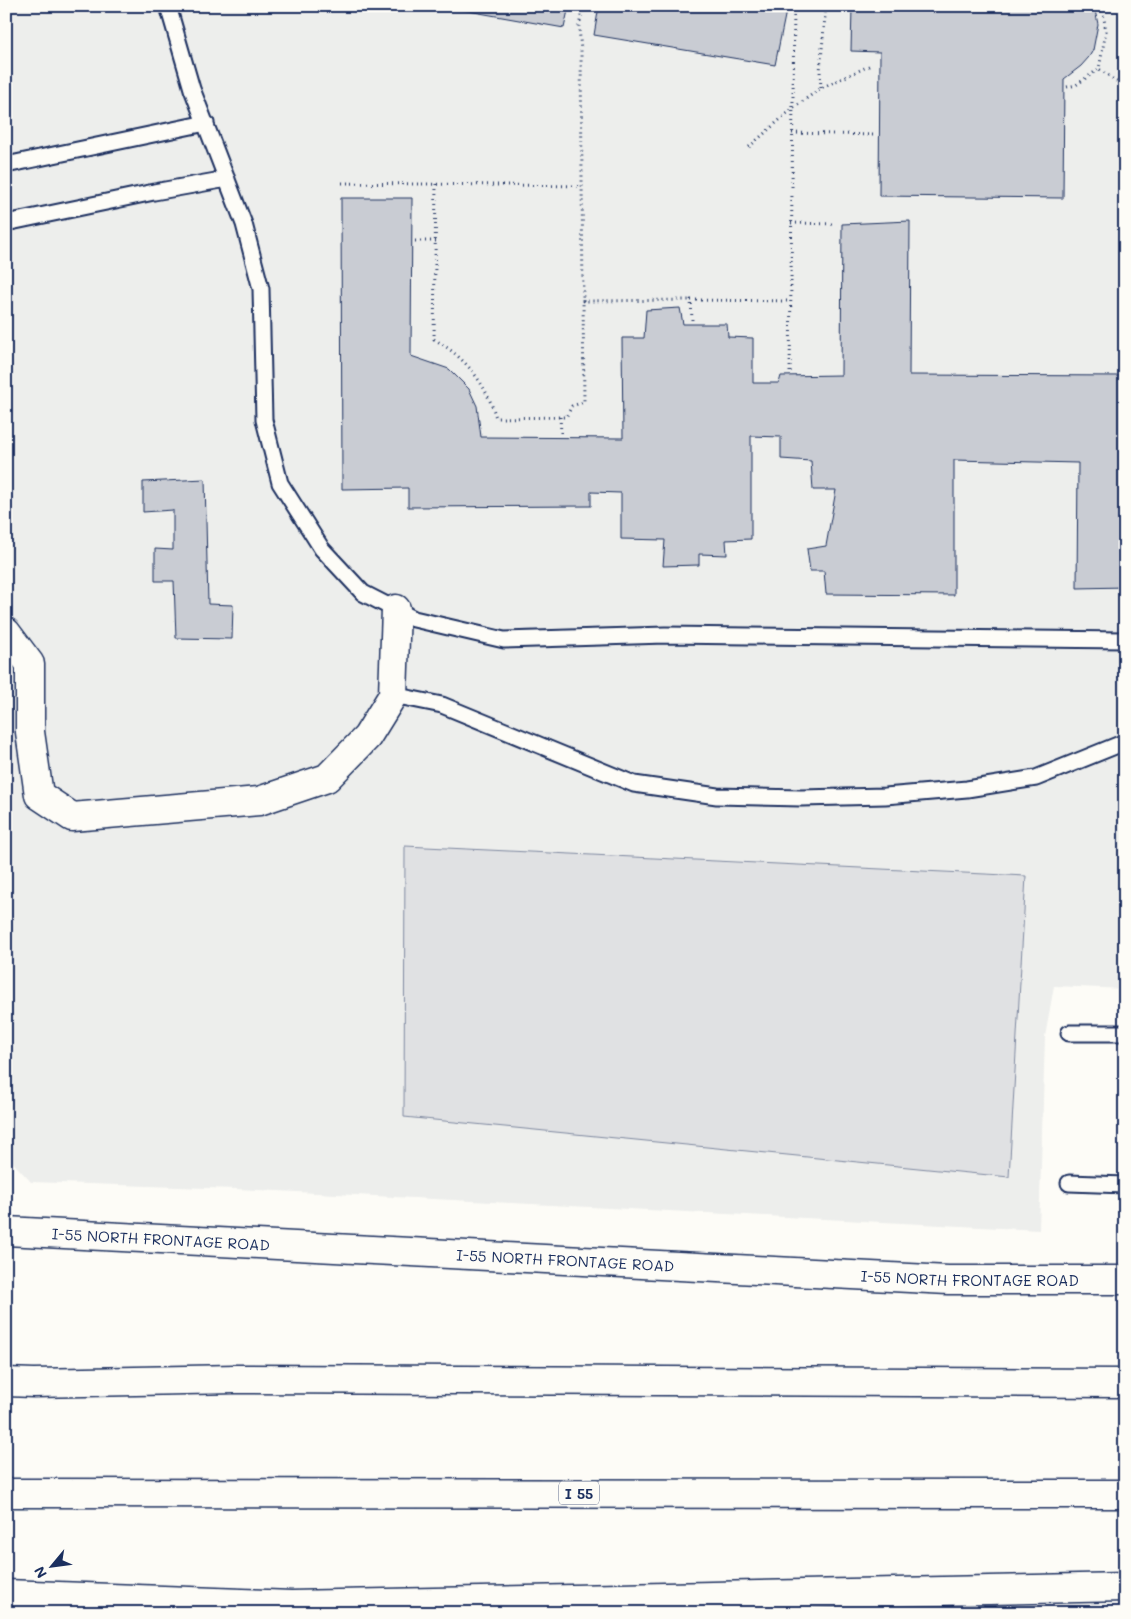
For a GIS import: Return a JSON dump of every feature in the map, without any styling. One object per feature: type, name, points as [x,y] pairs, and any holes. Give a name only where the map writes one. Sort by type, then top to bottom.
[{"type":"main road","points":[[6,632],[30,664],[30,732],[39,795],[72,817],[259,801],[327,778],[367,737],[393,695],[396,609]]},
{"type":"main road","name":"I-55 NORTH FRONTAGE ROAD","points":[[6,1231],[948,1280],[1125,1280]]},
{"type":"main road","points":[[6,1382],[34,1384],[236,1379],[1125,1383]]},
{"type":"main road","name":"I 55","points":[[6,1493],[1125,1494]]},
{"type":"main road","points":[[6,1594],[292,1609],[1125,1587]]},
{"type":"lane","points":[[168,6],[192,89],[244,224],[261,289],[264,420],[280,483],[322,549],[363,593],[414,619],[504,640],[665,635],[1125,640]]},
{"type":"lane","points":[[6,165],[206,123]]},
{"type":"lane","points":[[6,223],[154,192],[227,179]]},
{"type":"lane","points":[[393,695],[442,705],[634,784],[717,796],[801,798],[876,796],[967,789],[1036,778],[1125,742]]},
{"type":"lane","points":[[1069,1033],[1125,1033]]},
{"type":"lane","points":[[1069,1183],[1125,1185]]},
{"type":"path","points":[[436,184],[434,339],[453,352],[475,374],[487,392],[496,418],[566,417],[572,406],[584,402],[581,51],[579,26],[583,6]]},
{"type":"path","points":[[790,372],[794,6]]},
{"type":"path","points":[[821,88],[820,71],[826,6]]},
{"type":"path","points":[[1067,87],[1076,84],[1099,69],[1104,52],[1106,31],[1102,6]]},
{"type":"path","points":[[749,147],[792,109],[821,88],[871,65]]},
{"type":"path","points":[[1099,69],[1125,87]]},
{"type":"path","points":[[792,132],[875,135]]},
{"type":"path","points":[[342,183],[581,186]]},
{"type":"path","points":[[791,223],[836,224]]},
{"type":"path","points":[[415,241],[436,241]]},
{"type":"path","points":[[583,298],[583,301],[791,301]]},
{"type":"path","points":[[691,300],[692,320]]},
{"type":"path","points":[[560,417],[561,433]]},
{"type":"shaded area","points":[[6,6],[1125,6],[1125,989],[1054,986],[1045,1037],[1039,1230],[236,1189],[31,1182],[6,1155]]},
{"type":"shaded area","points":[[405,846],[1026,876],[1009,1177],[404,1117]]},
{"type":"building","points":[[440,6],[569,6],[564,28]]},
{"type":"building","points":[[599,6],[787,6],[775,65],[594,35]]},
{"type":"building","points":[[852,6],[1094,6],[1098,24],[1093,50],[1081,66],[1064,79],[1063,198],[879,196],[880,52],[851,51]]},
{"type":"building","points":[[341,198],[412,198],[411,356],[449,369],[469,389],[477,406],[481,437],[623,438],[622,338],[644,338],[646,310],[680,308],[683,324],[727,324],[728,337],[753,338],[753,383],[779,383],[781,376],[841,375],[842,224],[910,221],[909,375],[1125,376],[1125,587],[1077,588],[1078,463],[954,460],[954,595],[826,594],[824,571],[810,571],[807,549],[826,546],[836,490],[813,490],[811,461],[781,459],[781,437],[751,436],[751,539],[726,540],[727,555],[699,554],[699,565],[663,566],[665,540],[621,539],[621,493],[591,492],[591,506],[408,507],[408,488],[342,489]]},
{"type":"building","points":[[205,479],[208,604],[233,605],[232,639],[176,638],[174,581],[155,581],[155,549],[173,550],[173,510],[143,512],[143,482]]}]
